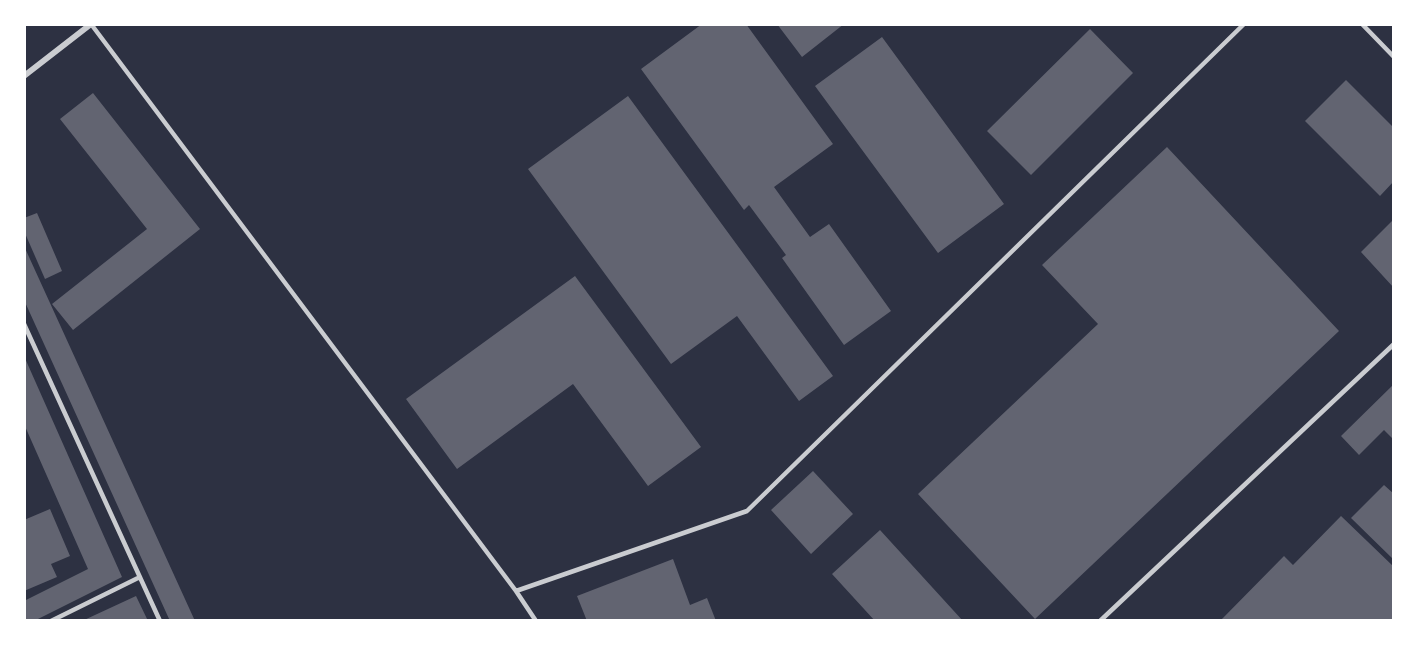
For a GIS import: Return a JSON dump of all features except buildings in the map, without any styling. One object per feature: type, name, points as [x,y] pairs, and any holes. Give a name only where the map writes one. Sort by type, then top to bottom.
[{"type":"street","points":[[24,76],[91,24]]},
{"type":"lane","points":[[91,24],[516,591],[536,621]]},
{"type":"lane","points":[[516,591],[747,511],[1244,24]]},
{"type":"lane","points":[[1362,24],[1394,57]]},
{"type":"lane","points":[[24,324],[160,621]]},
{"type":"lane","points":[[1100,621],[1394,344]]},
{"type":"lane","points":[[51,621],[140,577]]}]
